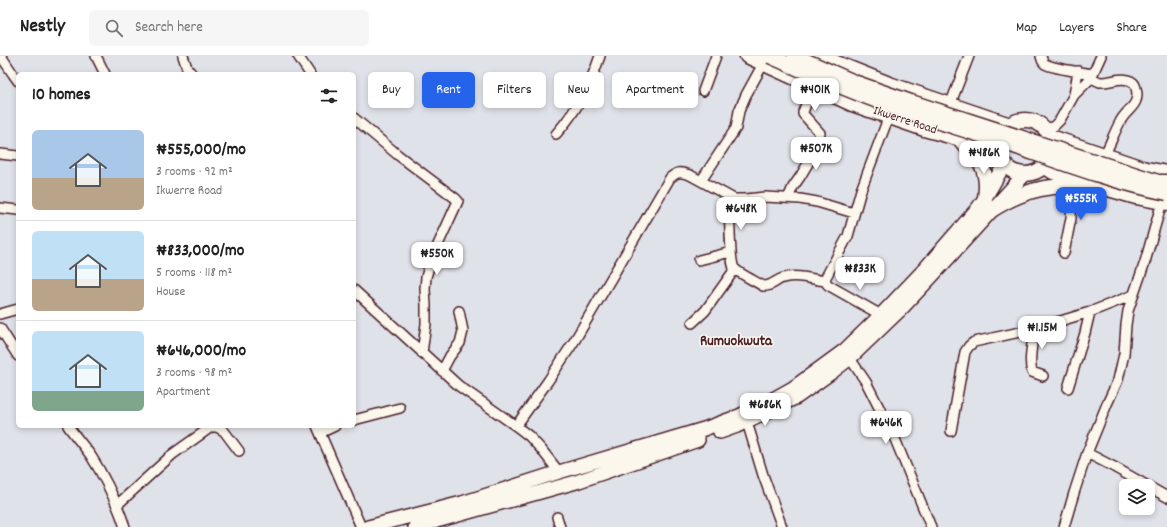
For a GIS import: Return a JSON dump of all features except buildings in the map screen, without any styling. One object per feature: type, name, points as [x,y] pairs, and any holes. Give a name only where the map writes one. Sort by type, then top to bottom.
[{"type":"main road","name":"Ikwerre Road","points":[[747,56],[767,60],[813,86],[852,104],[924,129],[957,138],[1001,158]]},
{"type":"main road","points":[[795,56],[854,82],[910,102],[1158,182],[1167,182]]},
{"type":"main road","points":[[821,56],[889,84],[1010,124]]},
{"type":"main road","points":[[767,60],[897,108],[1120,182],[1165,200]]},
{"type":"main road","points":[[415,527],[576,482],[737,426],[796,397],[815,385],[847,354],[902,308],[932,276],[988,205],[1001,158],[998,143],[999,138],[1010,124],[1020,120],[1032,121],[1042,126],[1048,133],[1104,156],[1142,168],[1167,173]]},
{"type":"main road","points":[[1001,158],[1013,172],[1024,174],[1035,173],[1048,162],[1052,151],[1048,133]]},
{"type":"main road","points":[[957,138],[973,152],[982,166],[985,173],[988,205]]},
{"type":"main road","points":[[1044,166],[1053,172],[1064,176],[1136,197],[1165,200]]},
{"type":"main road","points":[[368,527],[462,503],[559,472],[704,429],[739,416],[793,388],[847,354],[940,252],[988,205],[1024,174]]},
{"type":"main road","points":[[988,205],[1005,202],[1019,195],[1053,186],[1106,188]]},
{"type":"street","points":[[1,56],[16,78]]},
{"type":"street","points":[[96,56],[104,72]]},
{"type":"street","points":[[183,56],[191,72]]},
{"type":"street","points":[[298,56],[309,72]]},
{"type":"street","points":[[556,134],[564,125],[582,96],[600,56]]},
{"type":"street","points":[[703,91],[716,56]]},
{"type":"street","points":[[950,105],[969,56]]},
{"type":"street","points":[[1041,56],[1044,64],[1052,67],[1078,71],[1092,76],[1098,82],[1121,79],[1129,80],[1135,84],[1137,90],[1135,104],[1120,121],[1104,156]]},
{"type":"street","points":[[1048,133],[1060,120],[1074,95],[1092,76],[1101,56]]},
{"type":"street","points":[[701,180],[736,128],[739,111],[746,95],[767,60]]},
{"type":"street","points":[[1074,95],[1078,71]]},
{"type":"street","points":[[788,198],[810,160],[820,134],[803,114],[813,86]]},
{"type":"street","points":[[825,281],[848,236],[861,190],[889,116]]},
{"type":"street","points":[[356,120],[398,155],[455,198],[458,202],[432,260],[426,278],[426,324],[422,352]]},
{"type":"street","points":[[0,154],[16,156]]},
{"type":"street","points":[[516,426],[575,340],[670,178],[675,174],[683,173],[701,180],[734,199],[765,197],[800,199],[817,202],[854,213]]},
{"type":"street","points":[[1064,253],[1071,218],[1072,187]]},
{"type":"street","points":[[729,197],[731,252],[732,264],[735,269],[767,287],[781,278],[792,276],[825,281],[828,285],[881,315]]},
{"type":"street","points":[[1064,527],[1087,453],[1118,380],[1124,354],[1128,311],[1165,200]]},
{"type":"street","points":[[0,208],[16,210]]},
{"type":"street","points":[[699,260],[731,252]]},
{"type":"street","points":[[692,323],[705,311],[735,269]]},
{"type":"street","points":[[356,292],[459,386],[529,436],[559,472]]},
{"type":"street","points":[[951,431],[965,352],[974,342],[1034,329],[1090,312],[1134,295]]},
{"type":"street","points":[[0,314],[16,310]]},
{"type":"street","points":[[442,371],[450,356],[460,344],[462,331],[459,311]]},
{"type":"street","points":[[1068,388],[1090,312]]},
{"type":"street","points":[[0,328],[16,353]]},
{"type":"street","points":[[1034,329],[1030,362],[1031,370],[1032,372],[1043,376]]},
{"type":"street","points":[[847,354],[866,382],[895,439],[931,527]]},
{"type":"street","points":[[356,419],[400,408]]},
{"type":"street","points":[[747,422],[763,475],[782,527]]},
{"type":"street","points":[[70,428],[91,456],[117,505],[125,527]]},
{"type":"street","points":[[117,505],[173,454],[210,428]]},
{"type":"street","points":[[218,428],[224,431],[239,451]]},
{"type":"street","points":[[318,429],[361,527]]},
{"type":"street","points":[[1087,453],[1167,497]]},
{"type":"street","points":[[557,517],[560,527]]},
{"type":"district","name":"Rumuokwuta","points":[[736,342]]}]
